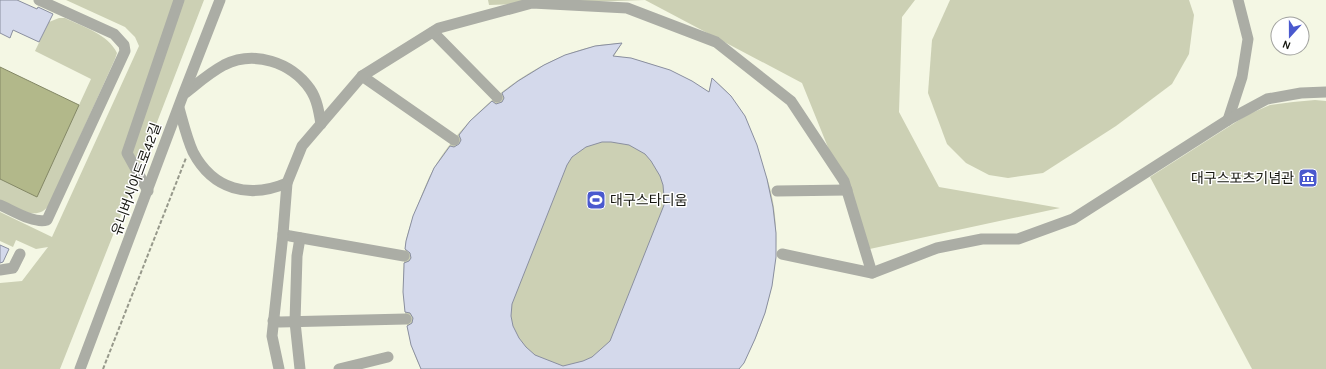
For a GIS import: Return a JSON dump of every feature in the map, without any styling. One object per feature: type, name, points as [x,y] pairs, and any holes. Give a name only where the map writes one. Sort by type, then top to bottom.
[{"type":"street","points":[[0,205],[35,221],[46,220],[125,51],[124,45],[114,34],[39,0]]},
{"type":"street","points":[[148,191],[127,153],[179,0]]},
{"type":"street","name":"유니버시아드로42길","points":[[80,369],[220,0]]},
{"type":"street","points":[[1228,120],[1242,77],[1248,39],[1238,0]]},
{"type":"street","points":[[279,369],[272,336],[287,183],[302,146],[362,76],[439,28],[532,3],[627,8],[716,42],[791,102],[844,181],[872,273]]},
{"type":"street","points":[[433,32],[497,97]]},
{"type":"street","points":[[183,95],[224,65],[240,60],[256,58],[272,61],[287,67],[300,77],[310,90],[317,105],[321,124]]},
{"type":"street","points":[[362,76],[454,140]]},
{"type":"street","points":[[782,254],[872,273],[937,248],[982,239],[1018,239],[1073,219],[1228,120],[1267,100],[1301,93],[1326,92]]},
{"type":"street","points":[[179,108],[190,145],[201,165],[213,177],[227,186],[244,191],[261,191],[287,183]]},
{"type":"street","points":[[777,191],[847,190]]},
{"type":"street","points":[[283,234],[404,256]]},
{"type":"street","points":[[300,238],[297,256],[295,322],[300,369]]},
{"type":"street","points":[[0,270],[13,268],[20,254]]},
{"type":"street","points":[[273,321],[295,322],[406,319]]},
{"type":"street","points":[[339,369],[388,357]]},
{"type":"path","points":[[103,369],[190,145]]},
{"type":"shaded area","points":[[66,0],[204,0],[60,369],[0,369],[0,283],[22,281],[48,247],[36,249],[16,240],[13,247],[0,241],[0,212],[52,237],[139,46],[135,37],[125,27]]},
{"type":"shaded area","points":[[488,0],[645,0],[489,5]]},
{"type":"shaded area","points":[[645,0],[915,0],[902,17],[899,112],[939,187],[1060,208],[865,250],[844,187],[802,83]]},
{"type":"shaded area","points":[[950,0],[1189,0],[1194,15],[1189,54],[1172,84],[1116,126],[1043,173],[1008,178],[989,175],[966,163],[947,144],[928,93],[932,40]]},
{"type":"shaded area","points":[[59,18],[65,18],[101,36],[113,46],[117,53],[49,205],[38,213],[32,213],[26,212],[0,200],[0,179],[37,196],[91,79],[35,51],[49,22]]},
{"type":"shaded area","name":"대구스타디움","points":[[622,43],[614,56],[640,61],[663,68],[709,92],[712,78],[725,89],[737,108],[767,178],[773,201],[776,226],[776,251],[773,276],[768,302],[761,326],[751,349],[739,369],[421,369],[409,336],[404,302],[403,279],[406,241],[409,228],[434,168],[464,128],[482,109],[503,91],[525,76],[548,63],[571,53],[598,45]]},
{"type":"shaded area","points":[[0,67],[79,105],[37,197],[0,179]]},
{"type":"shaded area","points":[[1315,100],[1326,101],[1326,369],[1252,369],[1150,177],[1247,115],[1270,105]]},
{"type":"building","points":[[0,0],[17,0],[53,14],[39,42],[13,30],[10,38],[0,33]]},
{"type":"building","name":"대구스타디움","points":[[622,43],[613,56],[631,58],[670,70],[692,81],[709,92],[712,78],[731,96],[745,116],[757,145],[767,179],[773,207],[776,233],[776,257],[772,286],[765,313],[744,363],[739,369],[421,369],[411,345],[407,326],[412,323],[413,318],[410,313],[405,312],[403,292],[404,263],[409,261],[411,258],[410,253],[405,249],[413,216],[434,168],[450,146],[454,147],[459,144],[461,140],[459,135],[470,121],[492,101],[496,104],[502,102],[504,98],[502,93],[544,65],[565,55],[595,46]],"holes":[[[602,142],[629,145],[645,154],[651,161],[660,176],[663,185],[664,205],[610,341],[592,357],[563,366],[535,355],[526,347],[519,338],[513,326],[511,316],[512,304],[567,165],[572,157],[586,147]]]},
{"type":"building","points":[[0,245],[9,249],[3,262],[0,263]]},
{"type":"place","name":"대구스포츠기념관","points":[[1308,178]]},
{"type":"place","name":"대구스타디움","points":[[596,200]]}]
